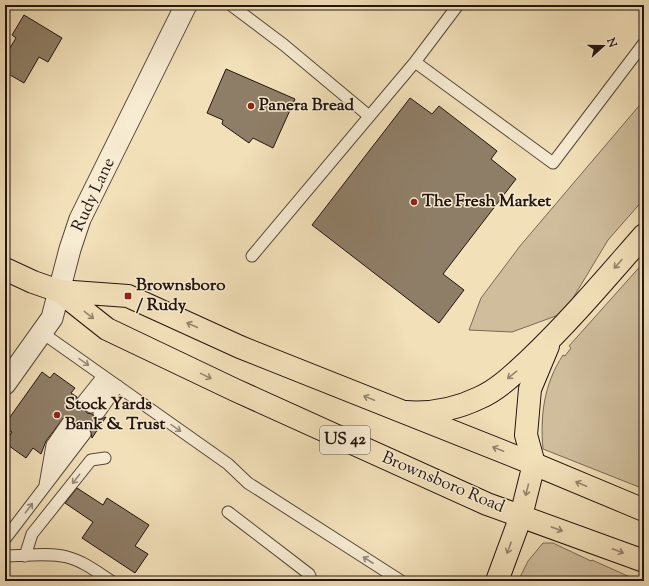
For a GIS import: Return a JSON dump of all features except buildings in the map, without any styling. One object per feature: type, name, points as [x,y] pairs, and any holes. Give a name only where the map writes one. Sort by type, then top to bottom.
[{"type":"main road","points":[[405,412],[424,413],[445,409],[480,398],[514,374],[551,339],[644,236]]},
{"type":"main road","name":"Brownsboro Road","points":[[5,269],[33,282],[59,291],[128,296],[240,347],[534,464],[644,510]]},
{"type":"main road","name":"Brownsboro Road","points":[[59,291],[107,328],[250,397],[487,504],[644,561]]},
{"type":"main road","points":[[497,581],[521,516],[534,464],[526,435],[530,389],[551,339]]},
{"type":"street","name":"Rudy Lane","points":[[5,384],[52,318],[70,249],[80,219],[186,5]]},
{"type":"lane","points":[[231,5],[284,45],[368,116]]},
{"type":"lane","points":[[252,256],[368,116],[415,62],[458,5]]},
{"type":"lane","points":[[415,62],[553,163],[644,43]]},
{"type":"lane","points":[[41,332],[228,464],[248,483],[401,581]]},
{"type":"lane","points":[[110,381],[91,407],[110,381]]},
{"type":"lane","points":[[5,539],[44,488],[59,451],[76,428]]},
{"type":"lane","points":[[25,556],[32,534],[91,460],[105,458]]},
{"type":"lane","points":[[228,512],[309,574],[312,581]]},
{"type":"lane","points":[[5,556],[54,555],[68,557],[80,562],[111,581]]},
{"type":"shaded area","points":[[644,100],[644,199],[608,240],[564,313],[512,332],[469,330],[481,298],[520,246]]},
{"type":"shaded area","points":[[644,262],[644,489],[543,449],[542,424],[545,400],[551,377],[563,355],[565,356],[571,348],[569,346]]},
{"type":"shaded area","points":[[543,543],[553,543],[630,577],[628,581],[518,581],[528,561]]},
{"type":"place","name":"Panera Bread","points":[[251,106]]},
{"type":"place","name":"The Fresh Market","points":[[414,202]]},
{"type":"place","name":"Brownsboro / Rudy","points":[[128,296]]},
{"type":"place","name":"Stock Yards Bank & Trust","points":[[57,415]]}]
